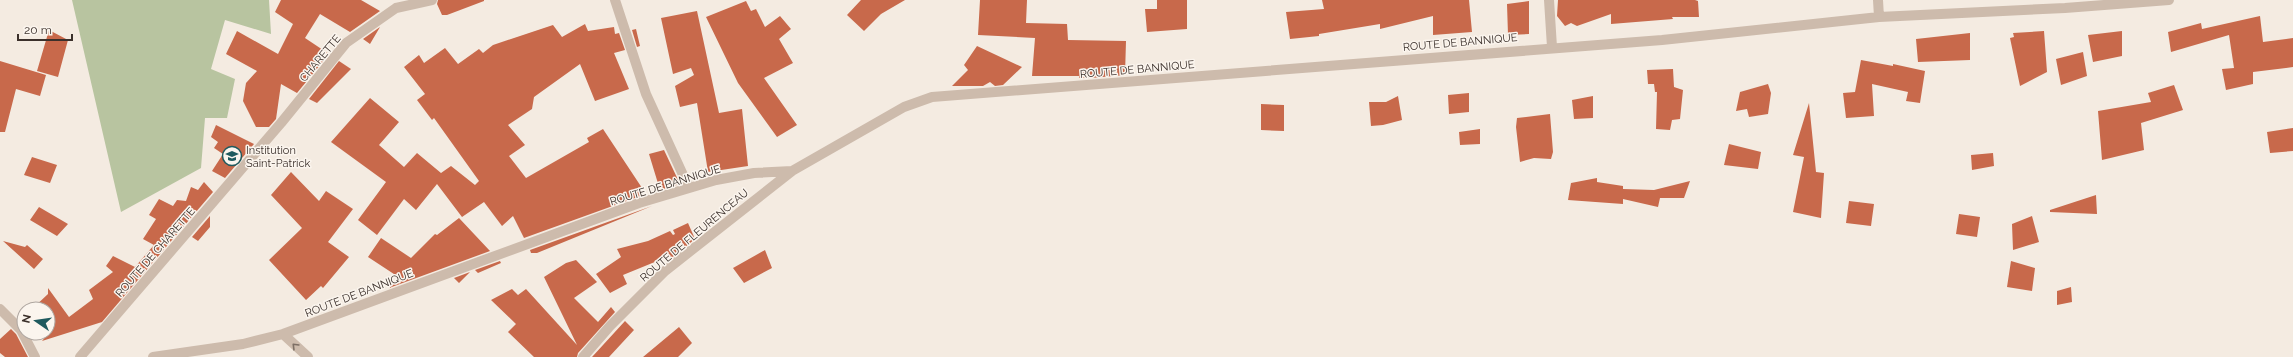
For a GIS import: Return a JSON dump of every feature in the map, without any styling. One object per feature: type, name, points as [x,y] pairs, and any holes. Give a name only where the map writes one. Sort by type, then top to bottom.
[{"type":"street","name":"CHARETTE","points":[[248,162],[346,43],[396,8],[432,0]]},
{"type":"street","points":[[615,0],[646,94],[689,188]]},
{"type":"street","points":[[1549,0],[1552,47]]},
{"type":"street","points":[[1878,0],[1879,17]]},
{"type":"street","name":"ROUTE DE BANNIQUE","points":[[153,357],[243,344],[283,334],[403,288],[639,203],[716,180],[754,173],[792,170],[904,107],[932,98],[1552,47],[1662,40],[1879,17],[2065,8],[2168,0]]},
{"type":"street","name":"ROUTE DE CHARETTE","points":[[80,357],[248,162]]},
{"type":"street","name":"ROUTE DE FLEURENCEAU","points":[[583,357],[610,326],[666,272],[792,170]]},
{"type":"street","points":[[0,309],[21,330],[35,357]]},
{"type":"street","points":[[283,334],[308,357]]},
{"type":"green space","points":[[72,0],[269,0],[271,34],[225,20],[211,69],[235,79],[227,118],[205,118],[201,168],[121,212]]},
{"type":"building","points":[[281,0],[361,0],[380,11],[350,32],[320,14],[305,38],[329,54],[297,93],[281,84],[276,119],[269,127],[256,127],[243,101],[246,83],[257,71],[226,54],[237,31],[278,54],[293,24],[275,12]]},
{"type":"building","points":[[438,0],[484,1],[447,15],[442,15],[437,4]]},
{"type":"building","points":[[861,0],[905,0],[881,14],[864,31],[847,15]]},
{"type":"building","points":[[980,0],[1027,0],[1026,23],[1067,24],[1068,40],[1126,41],[1125,75],[1091,78],[1079,78],[1079,76],[1032,76],[1035,38],[978,35]]},
{"type":"building","points":[[1157,0],[1187,0],[1187,29],[1147,32],[1145,9],[1157,9]]},
{"type":"building","points":[[1322,0],[1469,0],[1472,32],[1433,35],[1433,16],[1380,29],[1380,24],[1319,34],[1319,36],[1290,39],[1286,12],[1324,9]]},
{"type":"building","points":[[1558,0],[1695,0],[1698,1],[1699,17],[1672,17],[1673,19],[1611,24],[1611,14],[1577,26],[1571,23],[1565,26],[1557,16]]},
{"type":"building","points":[[746,1],[751,11],[756,9],[765,27],[780,16],[791,29],[779,39],[793,63],[764,78],[797,125],[777,137],[738,83],[706,17]]},
{"type":"building","points":[[1529,1],[1529,34],[1508,35],[1507,4]]},
{"type":"building","points":[[697,11],[719,113],[742,109],[748,166],[708,172],[697,103],[680,107],[675,86],[694,75],[691,68],[673,74],[661,18]]},
{"type":"building","points":[[2260,16],[2263,42],[2293,38],[2293,67],[2253,72],[2253,84],[2226,90],[2222,69],[2234,68],[2229,35],[2171,52],[2168,32],[2201,23],[2202,29]]},
{"type":"building","points":[[585,24],[588,31],[614,27],[615,34],[619,33],[625,50],[614,53],[629,89],[595,101],[580,64],[534,97],[532,109],[508,125],[525,145],[509,156],[526,178],[589,142],[587,138],[603,129],[646,194],[524,238],[513,216],[502,226],[484,202],[462,217],[437,184],[416,210],[404,199],[377,235],[358,220],[386,182],[331,142],[370,98],[399,122],[379,145],[404,167],[417,153],[441,173],[451,166],[475,185],[479,181],[434,118],[432,120],[417,100],[425,94],[404,67],[419,55],[424,63],[445,48],[458,64],[479,49],[483,53],[493,45],[553,25],[562,37]]},
{"type":"building","points":[[380,27],[370,44],[363,39]]},
{"type":"building","points":[[636,29],[640,46],[637,47],[632,30]]},
{"type":"building","points":[[49,30],[68,40],[58,77],[37,71]]},
{"type":"building","points":[[2044,31],[2047,72],[2020,86],[2010,38],[2014,37],[2013,33]]},
{"type":"building","points":[[2122,31],[2122,56],[2093,62],[2088,35]]},
{"type":"building","points":[[1970,33],[1970,60],[1918,62],[1916,39]]},
{"type":"building","points":[[977,46],[1022,67],[1003,85],[995,86],[990,82],[983,86],[952,86],[968,70],[964,65]]},
{"type":"building","points":[[2083,52],[2087,76],[2061,85],[2056,59]]},
{"type":"building","points":[[1861,60],[1893,66],[1893,64],[1925,71],[1920,103],[1906,101],[1908,92],[1872,84],[1874,116],[1846,118],[1843,93],[1855,92]]},
{"type":"building","points":[[0,61],[46,75],[40,96],[16,89],[5,132],[0,132]]},
{"type":"building","points":[[339,61],[351,69],[317,103],[309,99]]},
{"type":"building","points":[[1673,69],[1674,87],[1683,90],[1680,119],[1672,120],[1670,130],[1656,129],[1657,92],[1655,92],[1654,84],[1648,84],[1647,70]]},
{"type":"building","points":[[1768,84],[1771,93],[1768,114],[1749,117],[1747,109],[1736,111],[1740,92]]},
{"type":"building","points":[[2174,85],[2183,110],[2141,123],[2144,150],[2102,160],[2098,111],[2151,102],[2148,93]]},
{"type":"building","points":[[1469,93],[1469,112],[1449,114],[1448,95]]},
{"type":"building","points":[[1398,96],[1402,120],[1383,125],[1371,126],[1369,102],[1386,102]]},
{"type":"building","points":[[1593,96],[1593,118],[1574,119],[1572,100]]},
{"type":"building","points":[[1809,103],[1816,172],[1824,173],[1821,218],[1793,212],[1804,157],[1793,155]]},
{"type":"building","points":[[1261,104],[1284,105],[1284,131],[1261,130]]},
{"type":"building","points":[[1550,114],[1553,152],[1551,159],[1534,158],[1520,162],[1516,127],[1517,118]]},
{"type":"building","points":[[216,125],[254,144],[225,178],[212,171],[223,154],[214,148],[218,142],[211,137]]},
{"type":"building","points":[[2293,128],[2293,151],[2270,153],[2267,132]]},
{"type":"building","points":[[1480,129],[1480,144],[1460,145],[1459,132]]},
{"type":"building","points":[[1729,144],[1761,152],[1758,169],[1724,165]]},
{"type":"building","points":[[664,150],[680,184],[660,190],[649,154]]},
{"type":"building","points":[[1993,153],[1994,166],[1972,170],[1971,155]]},
{"type":"building","points":[[32,157],[57,165],[50,183],[24,175]]},
{"type":"building","points":[[291,172],[319,201],[326,191],[353,209],[328,242],[349,257],[323,288],[321,286],[306,300],[269,260],[302,228],[271,195]]},
{"type":"building","points":[[1597,178],[1597,182],[1623,186],[1623,189],[1654,190],[1690,181],[1684,198],[1660,198],[1658,207],[1623,199],[1623,204],[1568,200],[1571,183]]},
{"type":"building","points":[[204,182],[213,192],[102,322],[56,337],[56,301],[41,301],[48,294],[48,288],[69,317],[93,299],[89,290],[113,272],[106,266],[113,256],[135,267],[154,245],[143,239],[156,219],[149,215],[159,199],[173,206],[177,200],[186,201],[191,187],[198,190]]},
{"type":"building","points":[[2096,195],[2097,214],[2050,212],[2050,210]]},
{"type":"building","points":[[1849,201],[1874,204],[1871,226],[1846,223]]},
{"type":"building","points":[[652,206],[537,253],[531,253],[530,250]]},
{"type":"building","points":[[39,207],[68,224],[57,236],[30,220]]},
{"type":"building","points":[[1959,214],[1980,217],[1977,237],[1956,234]]},
{"type":"building","points":[[210,216],[210,227],[198,241],[192,237]]},
{"type":"building","points":[[2032,216],[2039,242],[2013,250],[2012,224]]},
{"type":"building","points":[[459,218],[490,251],[389,288],[400,278],[368,257],[381,238],[411,258],[435,234],[437,235]]},
{"type":"building","points":[[688,223],[695,239],[669,260],[667,257],[623,275],[627,284],[610,293],[596,274],[621,257],[617,249],[648,241],[670,231],[673,235],[675,234],[673,230]]},
{"type":"building","points":[[3,241],[25,247],[27,245],[43,259],[34,269]]},
{"type":"building","points":[[765,250],[772,268],[744,283],[733,268]]},
{"type":"building","points":[[576,260],[597,282],[574,298],[598,322],[611,307],[615,312],[578,353],[577,357],[534,357],[508,332],[516,324],[491,300],[512,289],[518,295],[526,289],[577,345],[544,277],[566,263]]},
{"type":"building","points":[[500,261],[501,263],[478,273],[475,270]]},
{"type":"building","points":[[2011,261],[2035,268],[2032,291],[2007,287]]},
{"type":"building","points":[[470,272],[459,283],[454,278]]},
{"type":"building","points":[[2071,287],[2072,302],[2057,305],[2057,291]]},
{"type":"building","points":[[625,321],[634,330],[609,357],[592,357]]},
{"type":"building","points":[[679,327],[692,343],[678,357],[643,357]]},
{"type":"building","points":[[11,329],[16,334],[16,341],[20,341],[28,357],[5,357],[0,353],[0,339]]},
{"type":"place","name":"Institution Saint-Patrick","points":[[232,156]]}]
